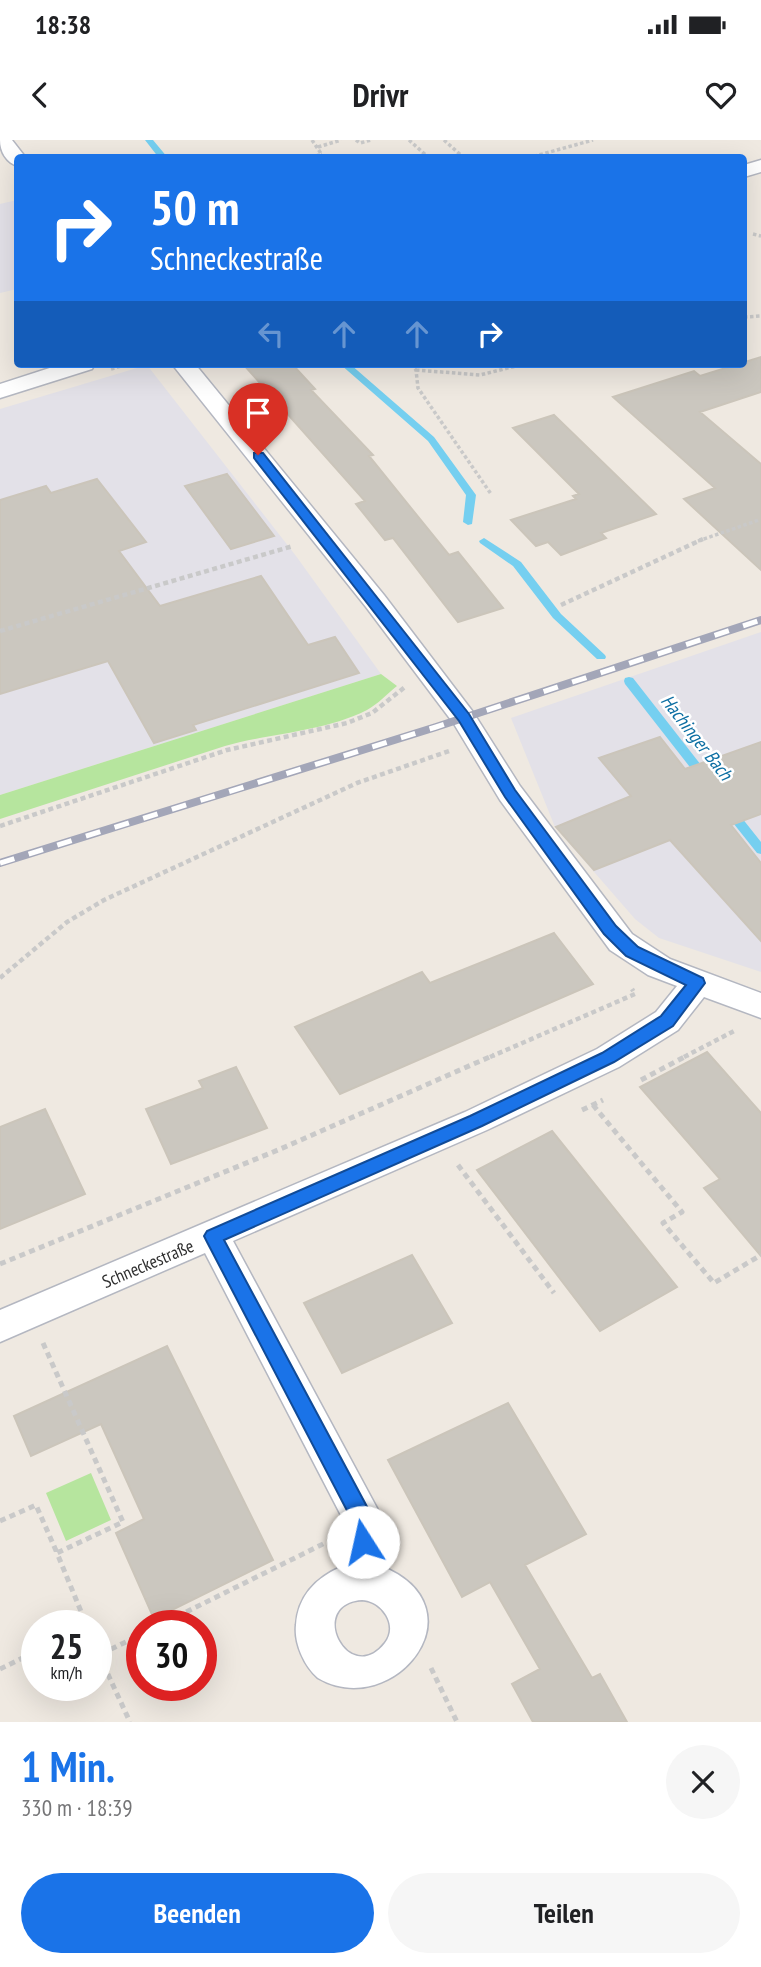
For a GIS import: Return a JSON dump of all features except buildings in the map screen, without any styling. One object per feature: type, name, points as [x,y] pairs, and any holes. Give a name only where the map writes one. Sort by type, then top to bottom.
[{"type":"street","points":[[2,140],[14,155]]},
{"type":"street","points":[[0,390],[71,368]]},
{"type":"street","points":[[186,368],[324,537],[464,718],[510,793],[610,930],[632,952],[697,983],[761,1006]]},
{"type":"street","name":"Schneckestraße","points":[[0,1326],[476,1121],[608,1058],[667,1021],[697,983]]},
{"type":"street","points":[[213,1236],[365,1523],[361,1581]]},
{"type":"street","points":[[361,1581],[388,1588],[399,1598],[409,1624],[408,1637],[402,1653],[391,1665],[377,1673],[360,1676],[344,1673],[330,1664],[320,1651],[315,1635],[315,1619],[321,1604],[331,1592],[345,1584],[361,1581]]},
{"type":"path","points":[[312,140],[322,154]]},
{"type":"path","points":[[318,147],[341,140]]},
{"type":"path","points":[[356,140],[360,143],[371,140]]},
{"type":"path","points":[[409,140],[425,154]]},
{"type":"path","points":[[444,140],[460,154]]},
{"type":"path","points":[[542,154],[593,140]]},
{"type":"path","points":[[753,234],[761,236]]},
{"type":"path","points":[[491,494],[418,388],[416,370],[480,375],[510,368]]},
{"type":"path","points":[[561,605],[684,546],[759,520]]},
{"type":"path","points":[[287,535],[303,556]]},
{"type":"path","points":[[0,631],[295,545]]},
{"type":"path","points":[[397,676],[414,696]]},
{"type":"path","points":[[0,826],[227,750],[347,723],[372,713],[406,686]]},
{"type":"path","points":[[0,978],[67,922],[104,900],[357,783],[453,750],[447,742]]},
{"type":"path","points":[[0,1264],[278,1150],[635,994],[626,983]]},
{"type":"path","points":[[593,1105],[682,1212],[663,1223],[714,1283],[761,1255]]},
{"type":"path","points":[[458,1164],[554,1293]]},
{"type":"path","points":[[43,1343],[123,1522],[57,1553]]},
{"type":"path","points":[[0,1521],[36,1505],[80,1610]]},
{"type":"path","points":[[190,1610],[365,1523]]},
{"type":"path","points":[[408,1637],[423,1650],[457,1722]]},
{"type":"path","points":[[0,1669],[21,1659]]},
{"type":"path","points":[[112,1683],[130,1722]]},
{"type":"shaded area","points":[[14,201],[14,290],[0,293],[0,204]]},
{"type":"shaded area","points":[[137,368],[149,368],[296,556],[381,674],[0,795],[0,409]]},
{"type":"shaded area","points":[[761,632],[761,972],[659,938],[635,919],[555,827],[511,718]]},
{"type":"green space","points":[[381,674],[397,686],[371,708],[350,717],[315,728],[225,746],[0,819],[0,795]]},
{"type":"green space","points":[[91,1473],[111,1520],[66,1541],[46,1493]]},
{"type":"waterway","name":"Hachinger Bach","points":[[149,140],[161,154]]},
{"type":"waterway","name":"Hachinger Bach","points":[[350,368],[431,439],[471,495],[468,522]]},
{"type":"waterway","name":"Hachinger Bach","points":[[484,541],[517,564],[557,616],[601,657]]},
{"type":"waterway","name":"Hachinger Bach","points":[[629,681],[704,777]]},
{"type":"waterway","name":"Hachinger Bach","points":[[730,811],[761,850]]},
{"type":"railway","points":[[0,863],[436,727],[761,620]]},
{"type":"route","points":[[258,455],[464,718],[547,847],[610,930],[632,952],[697,983],[667,1021],[608,1058],[476,1121],[213,1236],[365,1523],[363,1542]]}]
